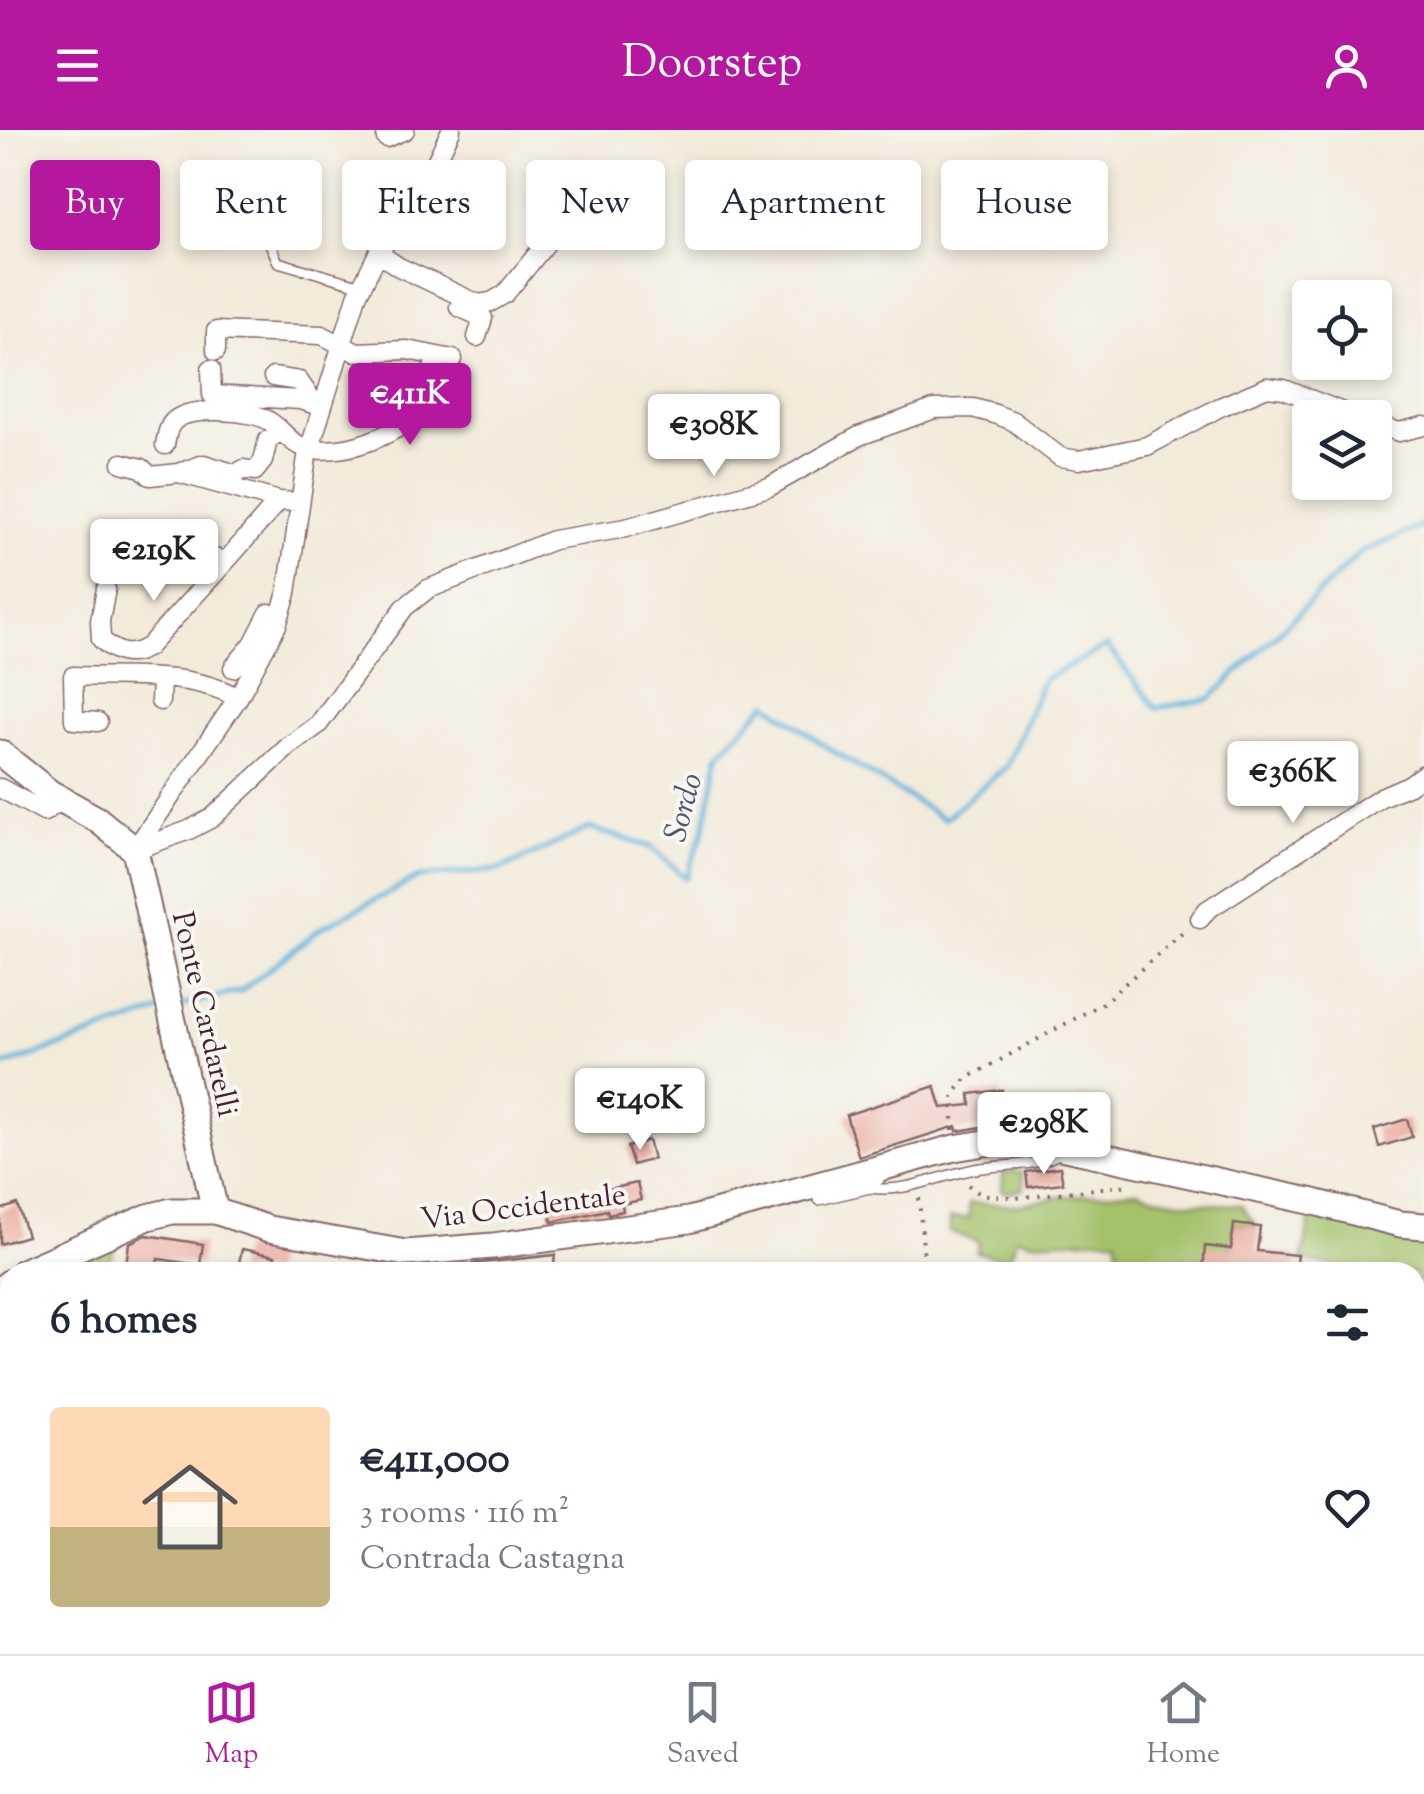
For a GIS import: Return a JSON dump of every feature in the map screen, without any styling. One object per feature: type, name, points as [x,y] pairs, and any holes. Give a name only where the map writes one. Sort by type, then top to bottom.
[{"type":"main road","points":[[0,753],[135,850]]},
{"type":"main road","name":"Ponte Cardarelli","points":[[135,850],[214,1202]]},
{"type":"main road","name":"Via Occidentale","points":[[214,1202],[270,1229],[406,1253],[493,1246],[689,1220],[909,1174],[1010,1140],[1068,1148],[1400,1224],[1424,1226]]},
{"type":"main road","points":[[45,1262],[148,1217],[214,1202]]},
{"type":"street","points":[[386,138],[405,130]]},
{"type":"street","points":[[233,668],[277,626],[287,593],[317,407],[362,286],[417,202],[451,130]]},
{"type":"street","points":[[375,261],[398,267],[478,304],[506,294],[541,250]]},
{"type":"street","points":[[375,261],[483,318],[477,337]]},
{"type":"street","points":[[165,445],[167,430],[176,418],[195,412],[251,414],[268,419],[290,443],[310,448],[326,450],[366,443],[423,412],[444,358],[407,350],[355,352],[322,335],[216,332],[212,395],[301,400],[317,407]]},
{"type":"street","points":[[273,377],[298,381],[317,407]]},
{"type":"street","points":[[135,850],[212,818],[318,724],[405,607],[428,589],[554,540],[626,528],[769,487],[859,436],[934,409],[972,408],[996,414],[1013,421],[1060,457],[1079,460],[1148,446],[1267,387],[1284,388],[1314,400]]},
{"type":"street","points":[[1392,430],[1399,432],[1424,426]]},
{"type":"street","points":[[122,463],[142,468],[150,476],[179,473],[204,464],[236,474],[244,469],[255,470],[263,461],[268,440],[280,430]]},
{"type":"street","points":[[179,473],[279,502],[300,502]]},
{"type":"street","points":[[106,589],[101,639],[122,653],[137,654],[148,647],[279,502]]},
{"type":"street","points":[[149,542],[226,561]]},
{"type":"street","points":[[135,850],[238,698],[269,613]]},
{"type":"street","points":[[98,722],[74,720],[73,676],[212,684],[238,698]]},
{"type":"street","points":[[160,700],[161,680]]},
{"type":"street","points":[[1200,919],[1207,910],[1381,797],[1410,785],[1424,774]]},
{"type":"street","points":[[0,788],[44,812],[62,800]]},
{"type":"lane","points":[[273,250],[278,262],[362,286]]},
{"type":"lane","points":[[818,1200],[870,1188],[906,1188],[909,1174],[894,1174],[870,1184],[870,1188]]},
{"type":"path","points":[[1135,1183],[1015,1198],[980,1194],[964,1182],[956,1160],[952,1095],[966,1079],[1103,1002],[1200,919]]},
{"type":"path","points":[[909,1174],[924,1262]]},
{"type":"green space","points":[[1022,1171],[1024,1189],[1006,1193],[1002,1189],[1003,1172]]},
{"type":"green space","points":[[1137,1190],[1175,1200],[1241,1205],[1256,1226],[1234,1224],[1231,1249],[1204,1259],[1118,1257],[1117,1238],[1031,1242],[1017,1237],[1009,1260],[976,1252],[979,1242],[950,1232],[950,1218],[969,1218],[969,1203],[1017,1205]]},
{"type":"green space","points":[[1311,1213],[1424,1240],[1424,1262],[1302,1260]]},
{"type":"green space","points":[[120,1234],[109,1262],[56,1262]]},
{"type":"building","points":[[935,1086],[942,1108],[971,1105],[970,1094],[1002,1090],[1000,1124],[957,1131],[956,1126],[859,1157],[846,1115]]},
{"type":"building","points":[[1076,1098],[1090,1099],[1088,1123],[1062,1120],[1060,1130],[1020,1124],[1017,1100],[1075,1107]]},
{"type":"building","points":[[1407,1119],[1412,1137],[1379,1147],[1374,1129]]},
{"type":"building","points":[[648,1140],[653,1159],[633,1165],[627,1147]]},
{"type":"building","points":[[1060,1167],[1063,1183],[1028,1187],[1026,1172]]},
{"type":"building","points":[[637,1183],[641,1200],[622,1204],[623,1211],[608,1214],[607,1210],[552,1222],[548,1202]]},
{"type":"building","points":[[17,1204],[27,1236],[0,1244],[0,1210]]},
{"type":"building","points":[[1234,1224],[1260,1227],[1257,1251],[1297,1255],[1296,1262],[1204,1262],[1205,1246],[1231,1249]]},
{"type":"building","points":[[146,1235],[203,1244],[200,1262],[126,1262],[129,1243]]},
{"type":"building","points":[[242,1249],[275,1256],[274,1262],[239,1262]]},
{"type":"building","points":[[555,1255],[554,1262],[490,1262]]},
{"type":"waterway","name":"Sordo","points":[[176,1007],[241,991],[321,928],[419,877],[500,870],[589,828],[651,847],[686,878],[704,829],[719,754],[767,703],[825,746],[944,819],[1007,766],[1043,680],[1107,646],[1156,708],[1210,699],[1360,553],[1424,525]]},
{"type":"waterway","name":"Sordo","points":[[0,1067],[160,1011]]}]
